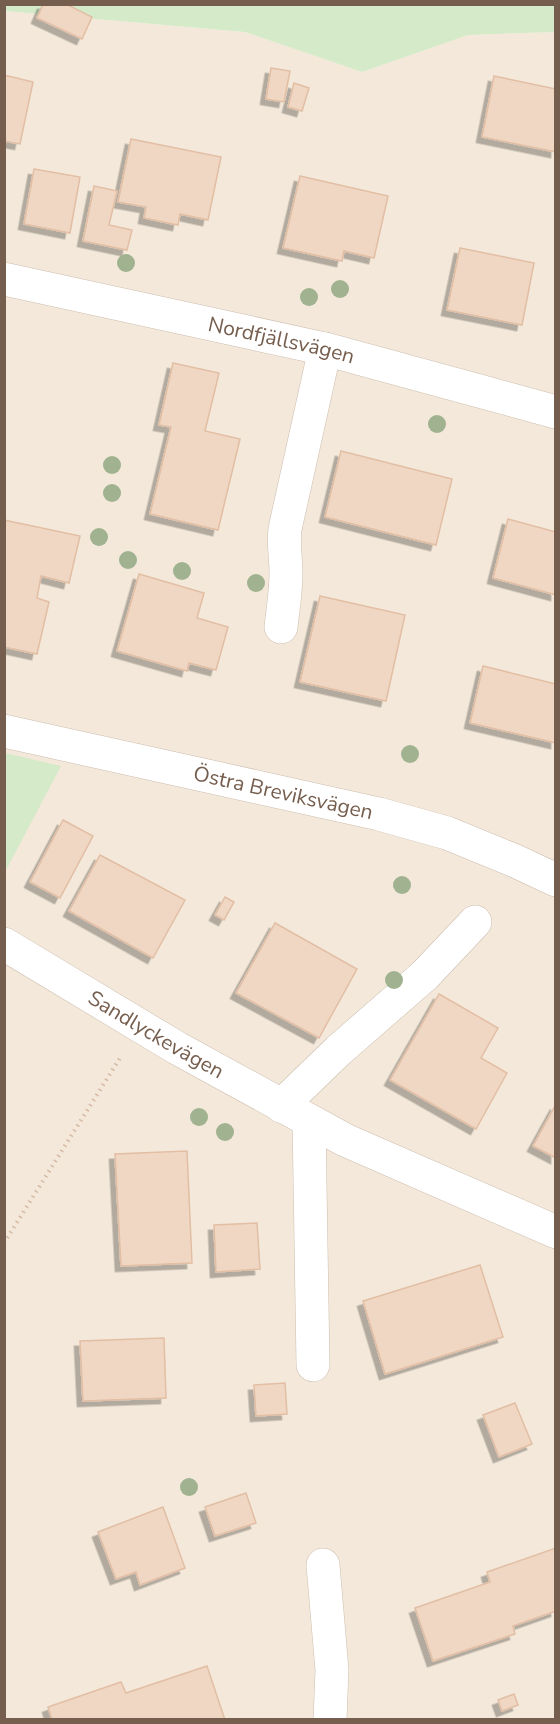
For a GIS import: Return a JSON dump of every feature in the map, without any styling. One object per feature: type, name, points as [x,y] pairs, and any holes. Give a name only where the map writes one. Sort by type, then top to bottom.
[{"type":"street","name":"Nordfjällsvägen","points":[[4,279],[325,349],[555,412]]},
{"type":"street","points":[[280,627],[285,594],[286,569],[283,545],[285,529],[325,349]]},
{"type":"street","name":"Östra Breviksvägen","points":[[4,731],[380,814],[447,834],[513,860],[555,880]]},
{"type":"street","points":[[313,1365],[295,1114],[339,1050],[425,975],[475,922]]},
{"type":"street","name":"Sandlyckevägen","points":[[4,944],[140,1026],[295,1114],[345,1140],[555,1232]]},
{"type":"street","points":[[323,1564],[332,1670],[330,1719]]},
{"type":"path","points":[[4,1243],[140,1026]]},
{"type":"shaded area","points":[[4,11],[245,32],[362,72],[468,35],[555,32],[555,1719],[5,1719]]},
{"type":"green space","points":[[4,5],[555,5],[555,32],[468,35],[362,72],[245,32],[5,11]]},
{"type":"green space","points":[[4,753],[61,766],[5,872]]},
{"type":"building","points":[[43,4],[66,4],[92,17],[82,39],[37,18]]},
{"type":"building","points":[[271,68],[290,71],[284,102],[266,99]]},
{"type":"building","points":[[4,75],[33,82],[20,144],[4,141]]},
{"type":"building","points":[[494,76],[556,89],[556,152],[482,137]]},
{"type":"building","points":[[294,83],[309,88],[302,111],[288,107]]},
{"type":"building","points":[[131,139],[221,157],[208,220],[180,214],[178,225],[144,218],[146,207],[118,202]]},
{"type":"building","points":[[34,169],[80,177],[70,233],[24,224]]},
{"type":"building","points":[[300,176],[388,196],[374,258],[344,251],[342,261],[283,248]]},
{"type":"building","points":[[94,186],[117,191],[109,225],[132,230],[127,250],[83,241]]},
{"type":"building","points":[[460,248],[534,263],[522,325],[447,310]]},
{"type":"building","points":[[173,363],[219,373],[205,431],[240,439],[218,530],[150,514],[171,427],[159,425]]},
{"type":"building","points":[[341,451],[452,479],[436,545],[325,517]]},
{"type":"building","points":[[508,519],[556,532],[556,595],[493,578]]},
{"type":"building","points":[[4,520],[80,536],[69,583],[41,576],[37,598],[49,602],[37,654],[4,647]]},
{"type":"building","points":[[139,574],[204,593],[197,618],[228,627],[216,670],[189,663],[187,671],[117,651]]},
{"type":"building","points":[[320,596],[405,615],[386,701],[300,682]]},
{"type":"building","points":[[483,666],[556,684],[556,743],[470,723]]},
{"type":"building","points":[[63,820],[93,836],[60,898],[30,882]]},
{"type":"building","points":[[100,855],[185,900],[153,958],[69,911]]},
{"type":"building","points":[[225,897],[234,902],[224,920],[215,915]]},
{"type":"building","points":[[275,923],[357,969],[319,1038],[236,993]]},
{"type":"building","points":[[439,994],[498,1028],[481,1058],[507,1073],[476,1129],[390,1080]]},
{"type":"building","points":[[556,1104],[556,1158],[533,1146]]},
{"type":"building","points":[[187,1151],[192,1263],[121,1266],[115,1154]]},
{"type":"building","points":[[257,1223],[260,1269],[216,1272],[214,1225]]},
{"type":"building","points":[[480,1265],[503,1337],[385,1374],[363,1301]]},
{"type":"building","points":[[164,1338],[166,1398],[83,1401],[80,1341]]},
{"type":"building","points":[[285,1383],[287,1414],[256,1416],[254,1385]]},
{"type":"building","points":[[515,1403],[532,1444],[499,1457],[483,1415]]},
{"type":"building","points":[[246,1493],[256,1523],[215,1536],[205,1507]]},
{"type":"building","points":[[163,1507],[185,1568],[140,1585],[136,1572],[116,1579],[98,1532]]},
{"type":"building","points":[[556,1548],[556,1611],[513,1626],[515,1634],[433,1661],[415,1608],[490,1582],[487,1572]]},
{"type":"building","points":[[207,1666],[225,1720],[52,1720],[48,1707],[121,1682],[126,1693]]},
{"type":"building","points":[[514,1694],[518,1705],[502,1711],[498,1700]]}]
